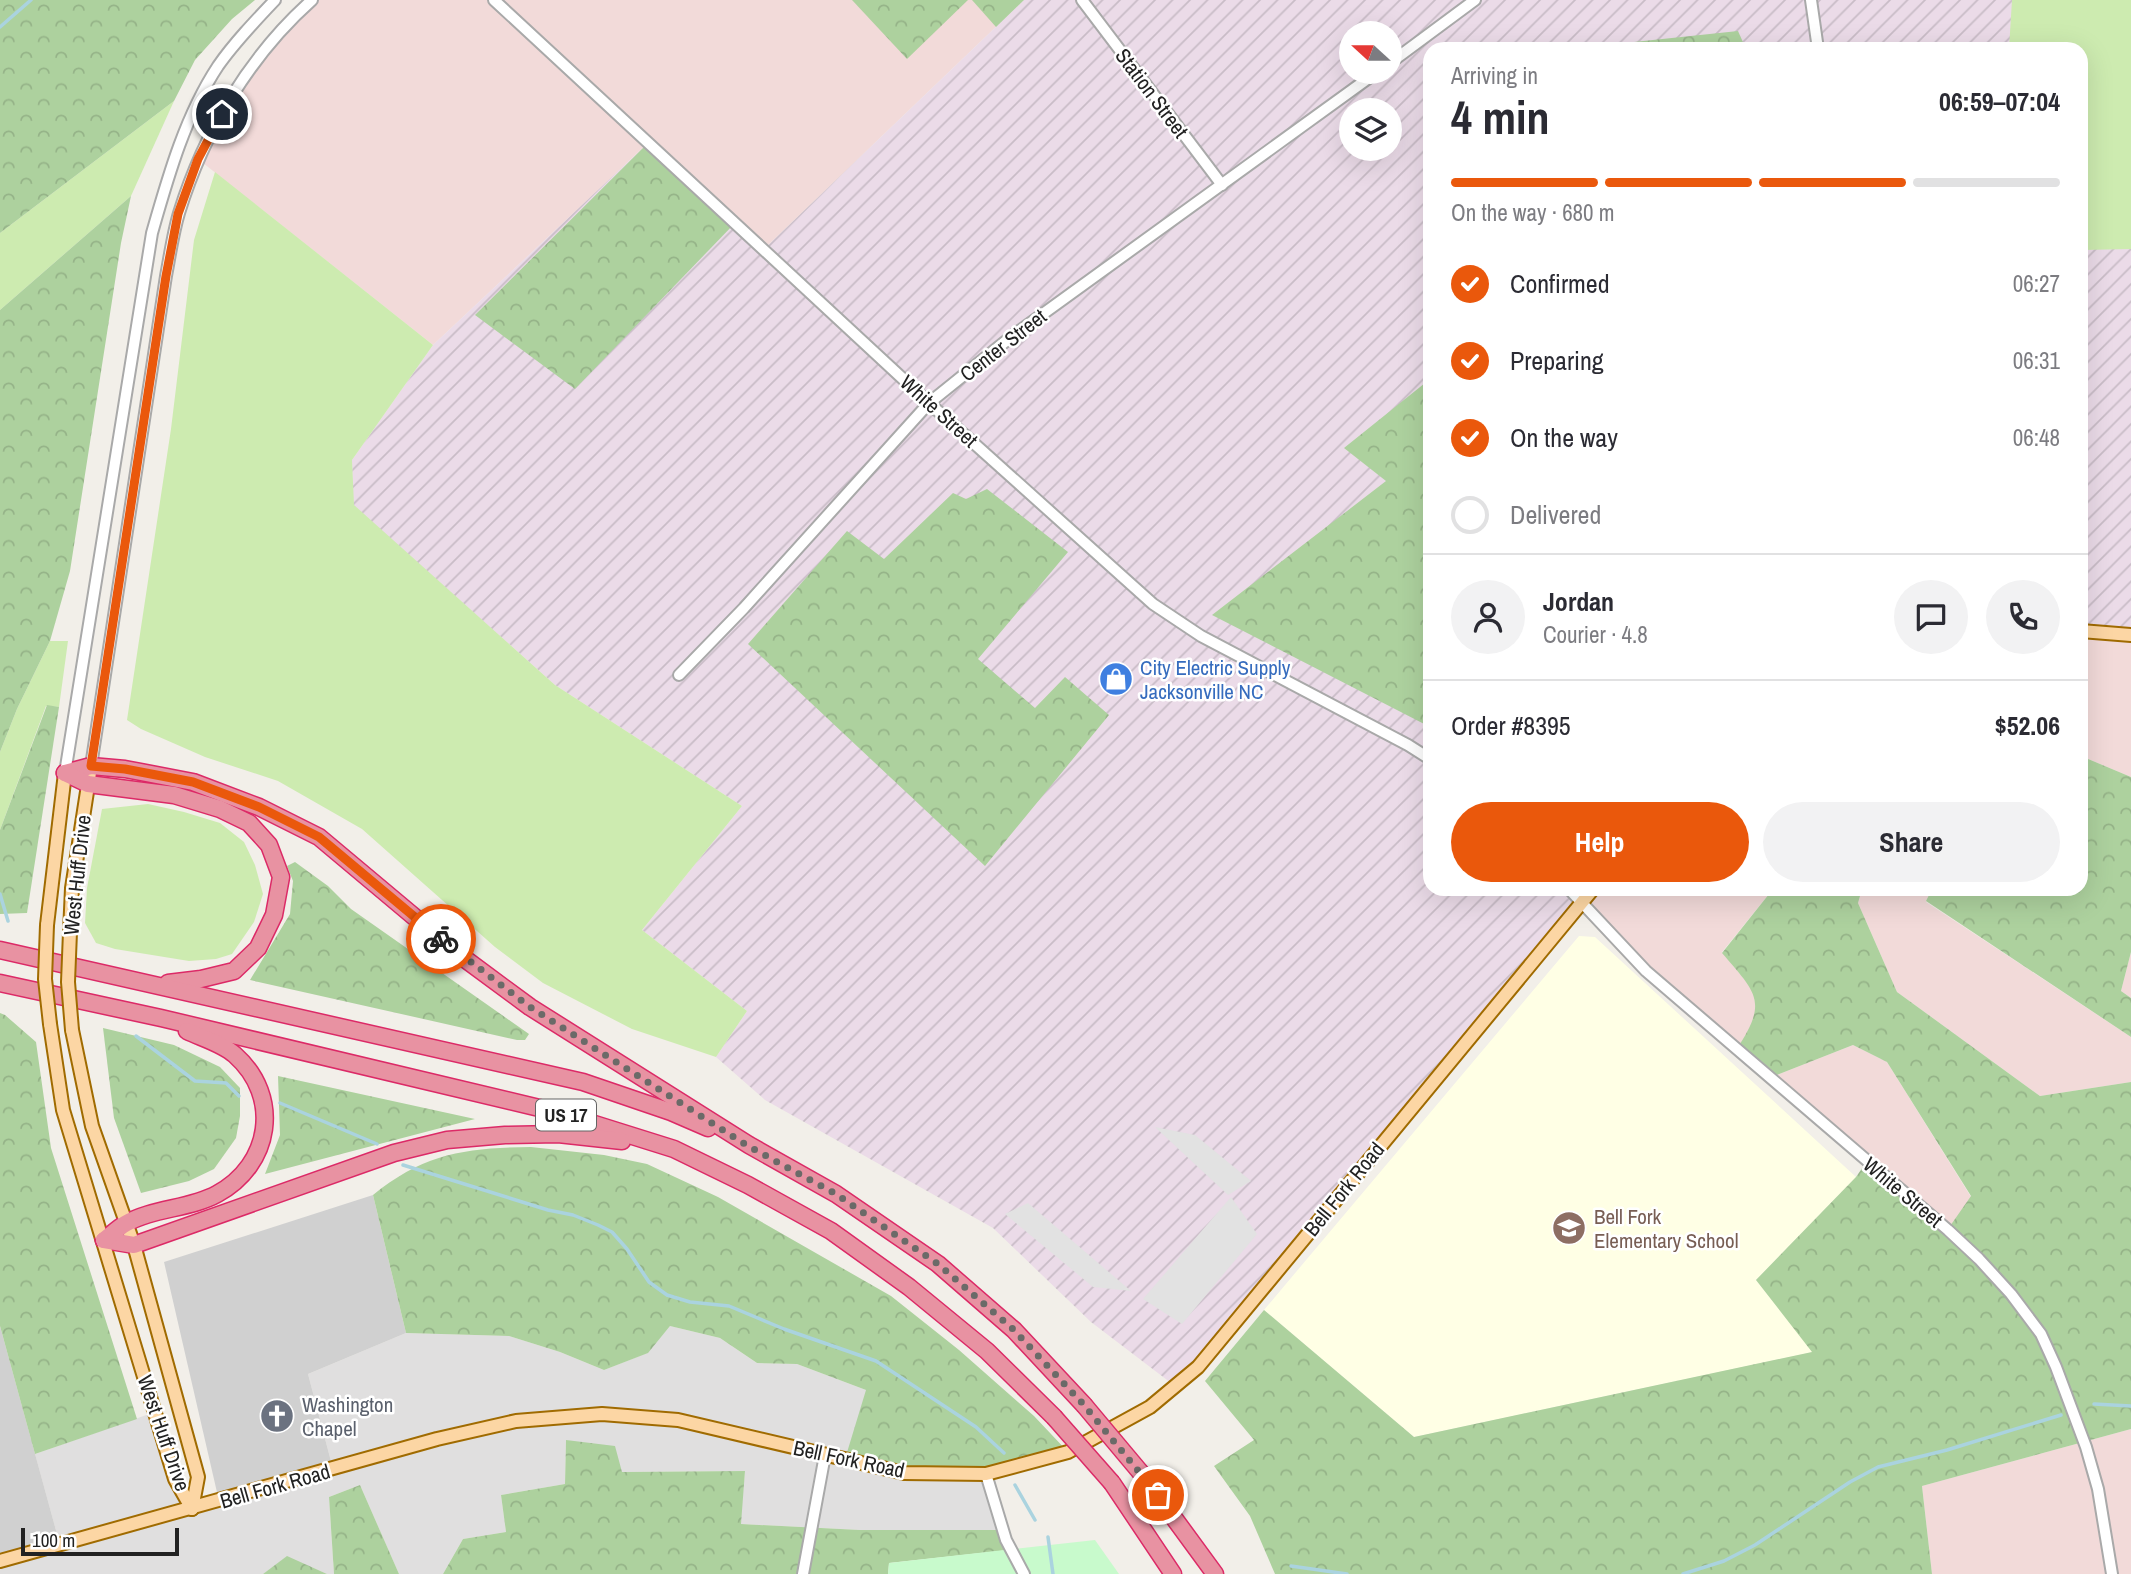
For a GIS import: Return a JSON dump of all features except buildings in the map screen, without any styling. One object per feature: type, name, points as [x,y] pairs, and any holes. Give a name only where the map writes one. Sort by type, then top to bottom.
[{"type":"highway","points":[[65,773],[91,766],[125,769],[193,782],[259,807],[319,837],[461,956],[530,1007],[748,1146]]},
{"type":"highway","points":[[65,773],[88,784],[174,795],[220,808],[249,823],[269,845],[281,877],[274,915],[258,948],[233,971],[201,979],[153,984]]},
{"type":"highway","name":"US 17","points":[[0,950],[583,1082],[670,1112],[748,1146],[836,1194],[938,1264],[1014,1330],[1084,1405],[1141,1473],[1214,1574]]},
{"type":"highway","name":"US 17","points":[[0,983],[161,1018],[556,1112],[674,1149],[748,1185],[842,1239],[909,1287],[987,1351],[1054,1416],[1112,1483],[1173,1574]]},
{"type":"highway","points":[[104,1240],[127,1223],[215,1195],[239,1180],[254,1158],[265,1124],[259,1087],[250,1071],[233,1053],[161,1018]]},
{"type":"highway","points":[[104,1240],[134,1245],[394,1153],[447,1140],[558,1134],[674,1149]]},
{"type":"main road","points":[[2088,632],[2131,635]]},
{"type":"main road","name":"West Huff Drive","points":[[91,766],[72,888],[68,982],[72,1030],[92,1126],[134,1245],[198,1476],[192,1509]]},
{"type":"main road","name":"West Huff Drive","points":[[65,773],[47,925],[45,979],[63,1110],[175,1479],[192,1509]]},
{"type":"main road","name":"Bell Fork Road","points":[[0,1562],[516,1420],[602,1414],[678,1420],[904,1473],[986,1474],[1068,1452],[1150,1407],[1198,1367],[1588,896]]},
{"type":"street","name":"West Huff Drive","points":[[65,773],[152,233],[169,175],[195,110],[218,66],[275,0]]},
{"type":"street","name":"West Huff Drive","points":[[91,766],[166,276],[178,214],[198,159],[253,63],[293,17],[312,0]]},
{"type":"street","name":"White Street","points":[[494,0],[929,403],[1153,604],[1201,636],[1423,755]]},
{"type":"street","name":"Station Street","points":[[1082,0],[1222,185]]},
{"type":"street","points":[[1402,54],[1475,0]]},
{"type":"street","points":[[1811,0],[1817,42]]},
{"type":"street","name":"Center Street","points":[[679,675],[744,608],[929,403],[1011,337],[1361,84]]},
{"type":"street","name":"White Street","points":[[1576,896],[1646,971],[1948,1230],[2011,1294],[2040,1335],[2056,1367],[2086,1447],[2098,1489],[2112,1574]]},
{"type":"street","points":[[803,1574],[824,1455]]},
{"type":"street","points":[[986,1474],[1006,1540],[1024,1574]]},
{"type":"shaded area","points":[[312,0],[1024,0],[764,249],[648,143],[433,345],[198,159],[253,63]]},
{"type":"shaded area","points":[[1024,0],[2131,0],[2131,635],[2088,632],[2088,42],[1423,42],[1423,896],[1587,896],[1175,1386],[1091,1322],[993,1228],[765,1100],[716,1057],[747,1011],[642,930],[742,806],[555,685],[353,505],[352,460],[433,345],[648,143],[764,249]]},
{"type":"shaded area","points":[[2088,632],[2131,635],[2131,777],[2088,759]]},
{"type":"shaded area","points":[[1587,896],[1767,896],[1722,952],[1753,990],[1756,1009],[1752,1027],[1736,1050],[1646,971],[1582,902]]},
{"type":"shaded area","points":[[1860,896],[1929,896],[1926,902],[2131,1037],[2131,1082],[2040,1096],[1897,992],[1858,903]]},
{"type":"shaded area","name":"Bell Fork Elementary School","points":[[1579,936],[1595,937],[1856,1177],[1756,1280],[1813,1352],[1414,1437],[1264,1310]]},
{"type":"shaded area","points":[[2131,952],[2131,998],[2121,991]]},
{"type":"shaded area","points":[[1853,1045],[1887,1062],[1971,1197],[1948,1230],[1769,1078]]},
{"type":"shaded area","points":[[1155,1127],[1195,1135],[1251,1181],[1228,1195]]},
{"type":"shaded area","points":[[373,1195],[406,1333],[308,1374],[333,1469],[219,1501],[164,1262]]},
{"type":"shaded area","points":[[1231,1197],[1257,1234],[1182,1324],[1143,1299]]},
{"type":"shaded area","points":[[1028,1203],[1131,1291],[1093,1287],[1005,1214]]},
{"type":"shaded area","points":[[0,1326],[60,1545],[0,1561]]},
{"type":"shaded area","points":[[670,1326],[720,1338],[757,1363],[797,1364],[866,1390],[986,1474],[1003,1530],[860,1530],[740,1524],[745,1471],[621,1472],[566,1440],[565,1484],[501,1495],[506,1532],[463,1539],[443,1574],[399,1574],[360,1485],[329,1497],[334,1574],[327,1574],[287,1557],[263,1574],[0,1574],[0,1561],[60,1545],[35,1454],[155,1412],[192,1509],[333,1469],[308,1374],[406,1333],[509,1336],[560,1352],[604,1370],[647,1353]]},
{"type":"shaded area","points":[[2131,1429],[2131,1574],[1932,1574],[1922,1486]]},
{"type":"green space","points":[[0,0],[255,0],[232,19],[195,60],[174,101],[0,233]]},
{"type":"green space","points":[[852,0],[968,0],[907,59]]},
{"type":"green space","points":[[972,0],[1024,0],[996,27]]},
{"type":"green space","points":[[2012,0],[2131,0],[2131,249],[2088,250],[2088,42],[2009,42]]},
{"type":"green space","points":[[1738,31],[1743,42],[1634,42]]},
{"type":"green space","points":[[174,101],[131,196],[0,310],[0,233]]},
{"type":"green space","points":[[648,143],[735,223],[575,389],[475,315]]},
{"type":"green space","points":[[215,172],[433,345],[352,460],[354,505],[555,685],[742,806],[642,930],[747,1011],[716,1057],[632,1029],[543,983],[495,947],[362,829],[278,781],[205,757],[141,729],[127,720],[171,429],[194,240]]},
{"type":"green space","points":[[131,196],[121,243],[70,571],[50,641],[17,709],[0,752],[0,310]]},
{"type":"green space","points":[[1423,385],[1423,723],[1212,615],[1386,481],[1344,448]]},
{"type":"green space","points":[[987,489],[1068,552],[978,659],[1035,708],[1065,677],[1109,715],[985,866],[748,644],[847,531],[884,559],[953,493],[966,499]]},
{"type":"green space","points":[[50,641],[68,641],[59,707],[46,706],[0,830],[0,752],[17,709]]},
{"type":"green space","points":[[47,705],[59,707],[27,913],[0,914],[0,830]]},
{"type":"green space","points":[[2088,759],[2131,777],[2131,952],[2121,991],[2131,998],[2131,1037],[1926,901],[1928,896],[2088,896]]},
{"type":"green space","points":[[148,804],[220,823],[244,842],[255,865],[263,894],[254,922],[232,954],[216,959],[189,961],[115,949],[96,943],[85,923],[87,888],[102,809]]},
{"type":"green space","points":[[295,862],[328,886],[351,909],[529,1034],[525,1040],[250,980],[290,914],[293,881],[287,866]]},
{"type":"green space","points":[[1767,896],[1860,896],[1858,903],[1897,992],[2040,1096],[2131,1082],[2131,1429],[1922,1486],[1932,1574],[1275,1574],[1250,1516],[1214,1466],[1254,1440],[1205,1381],[1264,1310],[1414,1437],[1812,1352],[1756,1280],[1856,1177],[1867,1161],[1948,1229],[1971,1196],[1887,1062],[1853,1045],[1769,1078],[1736,1050],[1753,1020],[1754,998],[1743,978],[1722,953]]},
{"type":"green space","points":[[0,1013],[36,1042],[51,1148],[137,1419],[35,1454],[0,1326]]},
{"type":"green space","points":[[103,1028],[174,1045],[220,1067],[240,1088],[240,1116],[236,1138],[214,1169],[189,1181],[141,1193],[114,1118]]},
{"type":"green space","points":[[278,1076],[475,1119],[265,1174],[280,1135]]},
{"type":"green space","points":[[531,1147],[604,1155],[647,1164],[718,1197],[891,1296],[959,1350],[1034,1416],[1068,1452],[986,1474],[904,1473],[845,1459],[866,1390],[797,1364],[757,1363],[720,1338],[670,1326],[648,1353],[604,1370],[560,1352],[509,1336],[406,1333],[373,1195],[410,1170],[447,1156],[486,1149]]},
{"type":"green space","points":[[566,1440],[615,1446],[622,1472],[745,1471],[741,1524],[860,1530],[1003,1530],[1008,1550],[889,1563],[888,1574],[443,1574],[463,1539],[506,1532],[501,1495],[565,1484]]},
{"type":"green space","points":[[360,1485],[399,1574],[334,1574],[329,1497]]},
{"type":"green space","points":[[1095,1540],[1119,1574],[888,1574],[889,1563]]},
{"type":"green space","points":[[287,1556],[327,1574],[263,1574]]},
{"type":"waterway","points":[[0,27],[31,0]]},
{"type":"waterway","points":[[0,894],[8,921]]},
{"type":"waterway","points":[[136,1036],[195,1081],[226,1083],[239,1096]]},
{"type":"waterway","points":[[280,1103],[377,1144]]},
{"type":"waterway","points":[[403,1165],[548,1210],[573,1215],[598,1225],[612,1232],[649,1282],[667,1295],[690,1302],[729,1306],[784,1329],[876,1361],[976,1427],[1004,1453]]},
{"type":"waterway","points":[[2094,1404],[2131,1406]]},
{"type":"waterway","points":[[1683,1574],[1724,1561],[1755,1545],[1850,1482],[1878,1467],[1947,1450],[2061,1415]]},
{"type":"waterway","points":[[1015,1485],[1035,1520]]},
{"type":"waterway","points":[[1048,1537],[1053,1574]]},
{"type":"waterway","points":[[1291,1566],[1347,1574]]},
{"type":"way so far","points":[[441,939],[530,1007],[635,1071],[748,1146],[836,1194],[938,1264],[1014,1330],[1084,1405],[1158,1495]]},
{"type":"place","name":"City Electric Supply Jacksonville NC","points":[[1116,679]]},
{"type":"place","name":"Bell Fork Elementary School","points":[[1569,1228]]},
{"type":"place","name":"Washington Chapel","points":[[277,1416]]},
{"type":"route","points":[[222,114],[198,159],[178,214],[166,276],[91,766],[125,769],[193,782],[259,807],[319,837],[441,939]]}]
